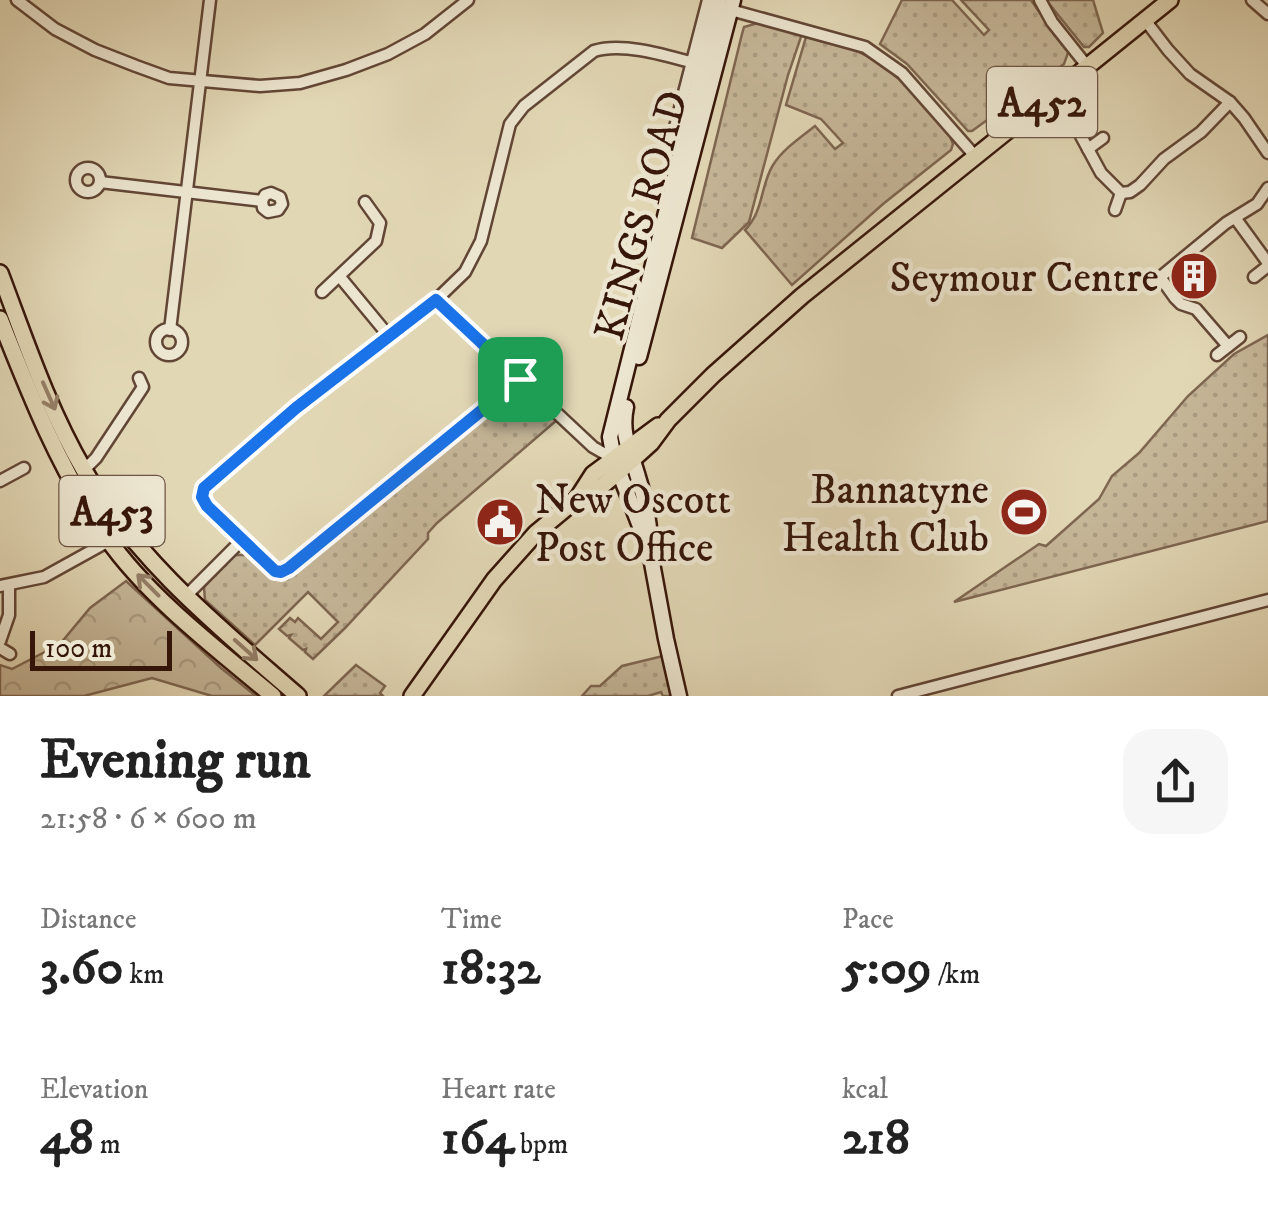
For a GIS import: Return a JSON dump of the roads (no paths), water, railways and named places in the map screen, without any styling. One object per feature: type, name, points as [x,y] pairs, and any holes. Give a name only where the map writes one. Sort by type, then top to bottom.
[{"type":"main road","name":"A452","points":[[412,696],[513,556],[536,533],[576,499],[597,490],[623,460],[651,443],[712,376],[802,296],[1170,0]]},
{"type":"main road","name":"KINGS ROAD","points":[[623,460],[610,442],[612,426],[682,141],[721,3]]},
{"type":"main road","name":"KINGS ROAD","points":[[623,460],[624,414],[703,65]]},
{"type":"main road","name":"A453","points":[[0,273],[44,384],[84,470],[124,529],[186,596],[298,696]]},
{"type":"main road","name":"A453","points":[[0,319],[55,451],[108,540],[140,579],[273,696]]},
{"type":"main road","points":[[55,451],[70,440]]},
{"type":"main road","points":[[623,460],[650,552],[680,696]]},
{"type":"street","points":[[18,0],[55,29],[95,50],[169,78],[260,86],[300,83],[388,54],[425,34],[468,0]]},
{"type":"street","points":[[170,330],[210,0]]},
{"type":"street","points":[[1040,0],[1087,66]]},
{"type":"street","points":[[1252,0],[1266,10]]},
{"type":"street","points":[[721,3],[865,47],[902,72],[975,156]]},
{"type":"street","name":"KINGS ROAD","points":[[703,65],[721,3]]},
{"type":"street","points":[[1145,20],[1190,74],[1230,102],[1268,153]]},
{"type":"street","points":[[520,379],[285,571],[275,571],[242,540],[207,506],[202,493],[296,408],[436,300],[465,272],[477,252],[510,124],[524,106],[594,51],[606,47],[703,65]]},
{"type":"street","points":[[1120,193],[1140,186],[1164,159],[1201,132],[1230,102]]},
{"type":"street","points":[[1081,136],[1102,173],[1120,193]]},
{"type":"street","points":[[1088,148],[1103,138]]},
{"type":"street","points":[[100,182],[262,201]]},
{"type":"street","points":[[1228,346],[1196,309],[1181,304],[1156,281],[1226,223],[1256,204],[1268,188]]},
{"type":"street","points":[[1115,210],[1120,193]]},
{"type":"street","points":[[322,292],[376,241],[380,223],[365,202]]},
{"type":"street","points":[[1236,219],[1268,264],[1254,277]]},
{"type":"street","points":[[340,277],[388,335]]},
{"type":"street","points":[[436,300],[593,447],[623,460]]},
{"type":"street","points":[[1217,355],[1240,337]]},
{"type":"street","points":[[84,470],[143,387],[139,378]]},
{"type":"street","points":[[9,481],[24,468]]},
{"type":"street","points":[[4,648],[9,614],[5,586],[44,577],[108,540]]},
{"type":"street","points":[[186,596],[242,540]]},
{"type":"street","points":[[898,696],[1268,600]]},
{"type":"place","name":"Seymour Centre","points":[[1194,276]]},
{"type":"place","name":"Bannatyne Health Club","points":[[1024,512]]},
{"type":"place","name":"New Oscott Post Office","points":[[500,522]]}]
